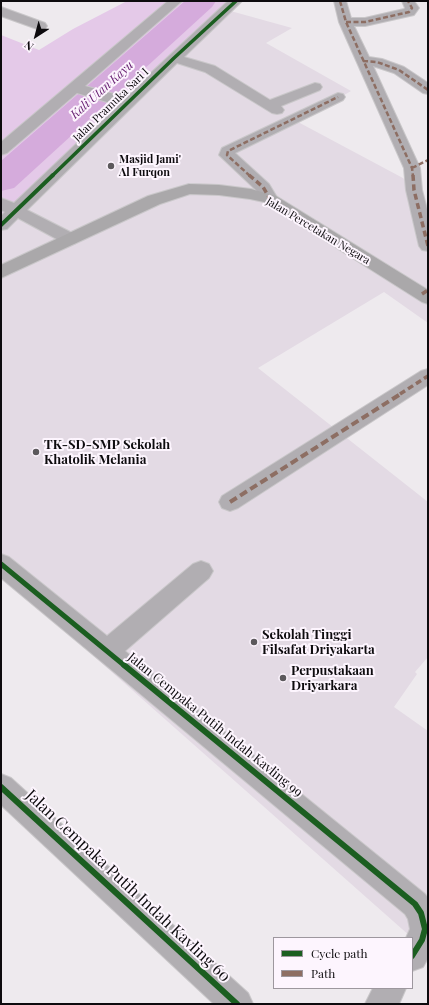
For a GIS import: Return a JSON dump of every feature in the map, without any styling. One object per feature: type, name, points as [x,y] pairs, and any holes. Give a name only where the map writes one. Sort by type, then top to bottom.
[{"type":"main road","name":"Jalan Percetakan Negara","points":[[1,272],[154,200],[190,190],[237,192],[270,199],[426,294]]},
{"type":"street","points":[[1,150],[78,88],[176,1]]},
{"type":"street","name":"Jalan Pramuka Sari I","points":[[1,225],[6,206],[125,102],[236,1]]},
{"type":"street","points":[[340,1],[346,22],[412,168],[414,190],[428,246]]},
{"type":"street","points":[[346,22],[365,22],[409,12],[412,8],[408,1]]},
{"type":"street","points":[[1,10],[40,26]]},
{"type":"street","points":[[174,58],[210,68],[273,107],[315,87]]},
{"type":"street","points":[[363,61],[377,62],[399,70],[428,90]]},
{"type":"street","points":[[78,88],[125,102]]},
{"type":"street","points":[[270,199],[263,187],[227,155],[228,151],[338,97]]},
{"type":"street","points":[[412,168],[428,160]]},
{"type":"street","points":[[6,206],[70,239]]},
{"type":"street","points":[[230,502],[428,376]]},
{"type":"street","name":"Jalan Cempaka Putih Indah Kavling 99","points":[[1,564],[415,904],[421,914],[425,929],[422,940],[413,954]]},
{"type":"street","points":[[107,651],[201,571]]},
{"type":"street","name":"Jalan Cempaka Putih Indah Kavling 60","points":[[1,786],[237,1004]]},
{"type":"street","points":[[381,1004],[390,989]]},
{"type":"shaded area","points":[[127,1],[237,1],[1,225],[1,35],[39,50],[73,29]]},
{"type":"shaded area","points":[[227,10],[292,28],[266,43],[351,91],[298,122],[416,185],[428,232],[428,323],[384,292],[258,368],[428,502],[428,657],[415,672],[417,674],[394,707],[428,731],[428,952],[413,939],[413,937],[411,937],[1,574],[1,225]]},
{"type":"waterway","name":"Kali Utan Kayu","points":[[1,180],[202,1]]},
{"type":"marked path","points":[[340,1],[346,22],[412,168],[414,190],[428,246]]},
{"type":"marked path","points":[[346,22],[365,22],[409,12],[412,8],[408,1]]},
{"type":"marked path","points":[[363,61],[377,62],[399,70],[428,90]]},
{"type":"marked path","points":[[270,199],[263,187],[227,155],[228,151],[338,97]]},
{"type":"marked path","points":[[412,168],[428,160]]},
{"type":"marked path","points":[[422,294],[428,290]]},
{"type":"marked path","points":[[230,502],[428,376]]},
{"type":"cycle path","points":[[1,225],[174,58],[236,1]]},
{"type":"cycle path","points":[[1,564],[415,904],[421,913],[425,929],[422,940],[413,954]]},
{"type":"cycle path","points":[[1,787],[237,1004]]},
{"type":"place","name":"Masjid Jami' Al Furqon","points":[[111,166]]},
{"type":"place","name":"TK-SD-SMP Sekolah Khatolik Melania","points":[[36,452]]},
{"type":"place","name":"Sekolah Tinggi Filsafat Driyakarta","points":[[254,642]]},
{"type":"place","name":"Perpustakaan Driyarkara","points":[[283,678]]}]
